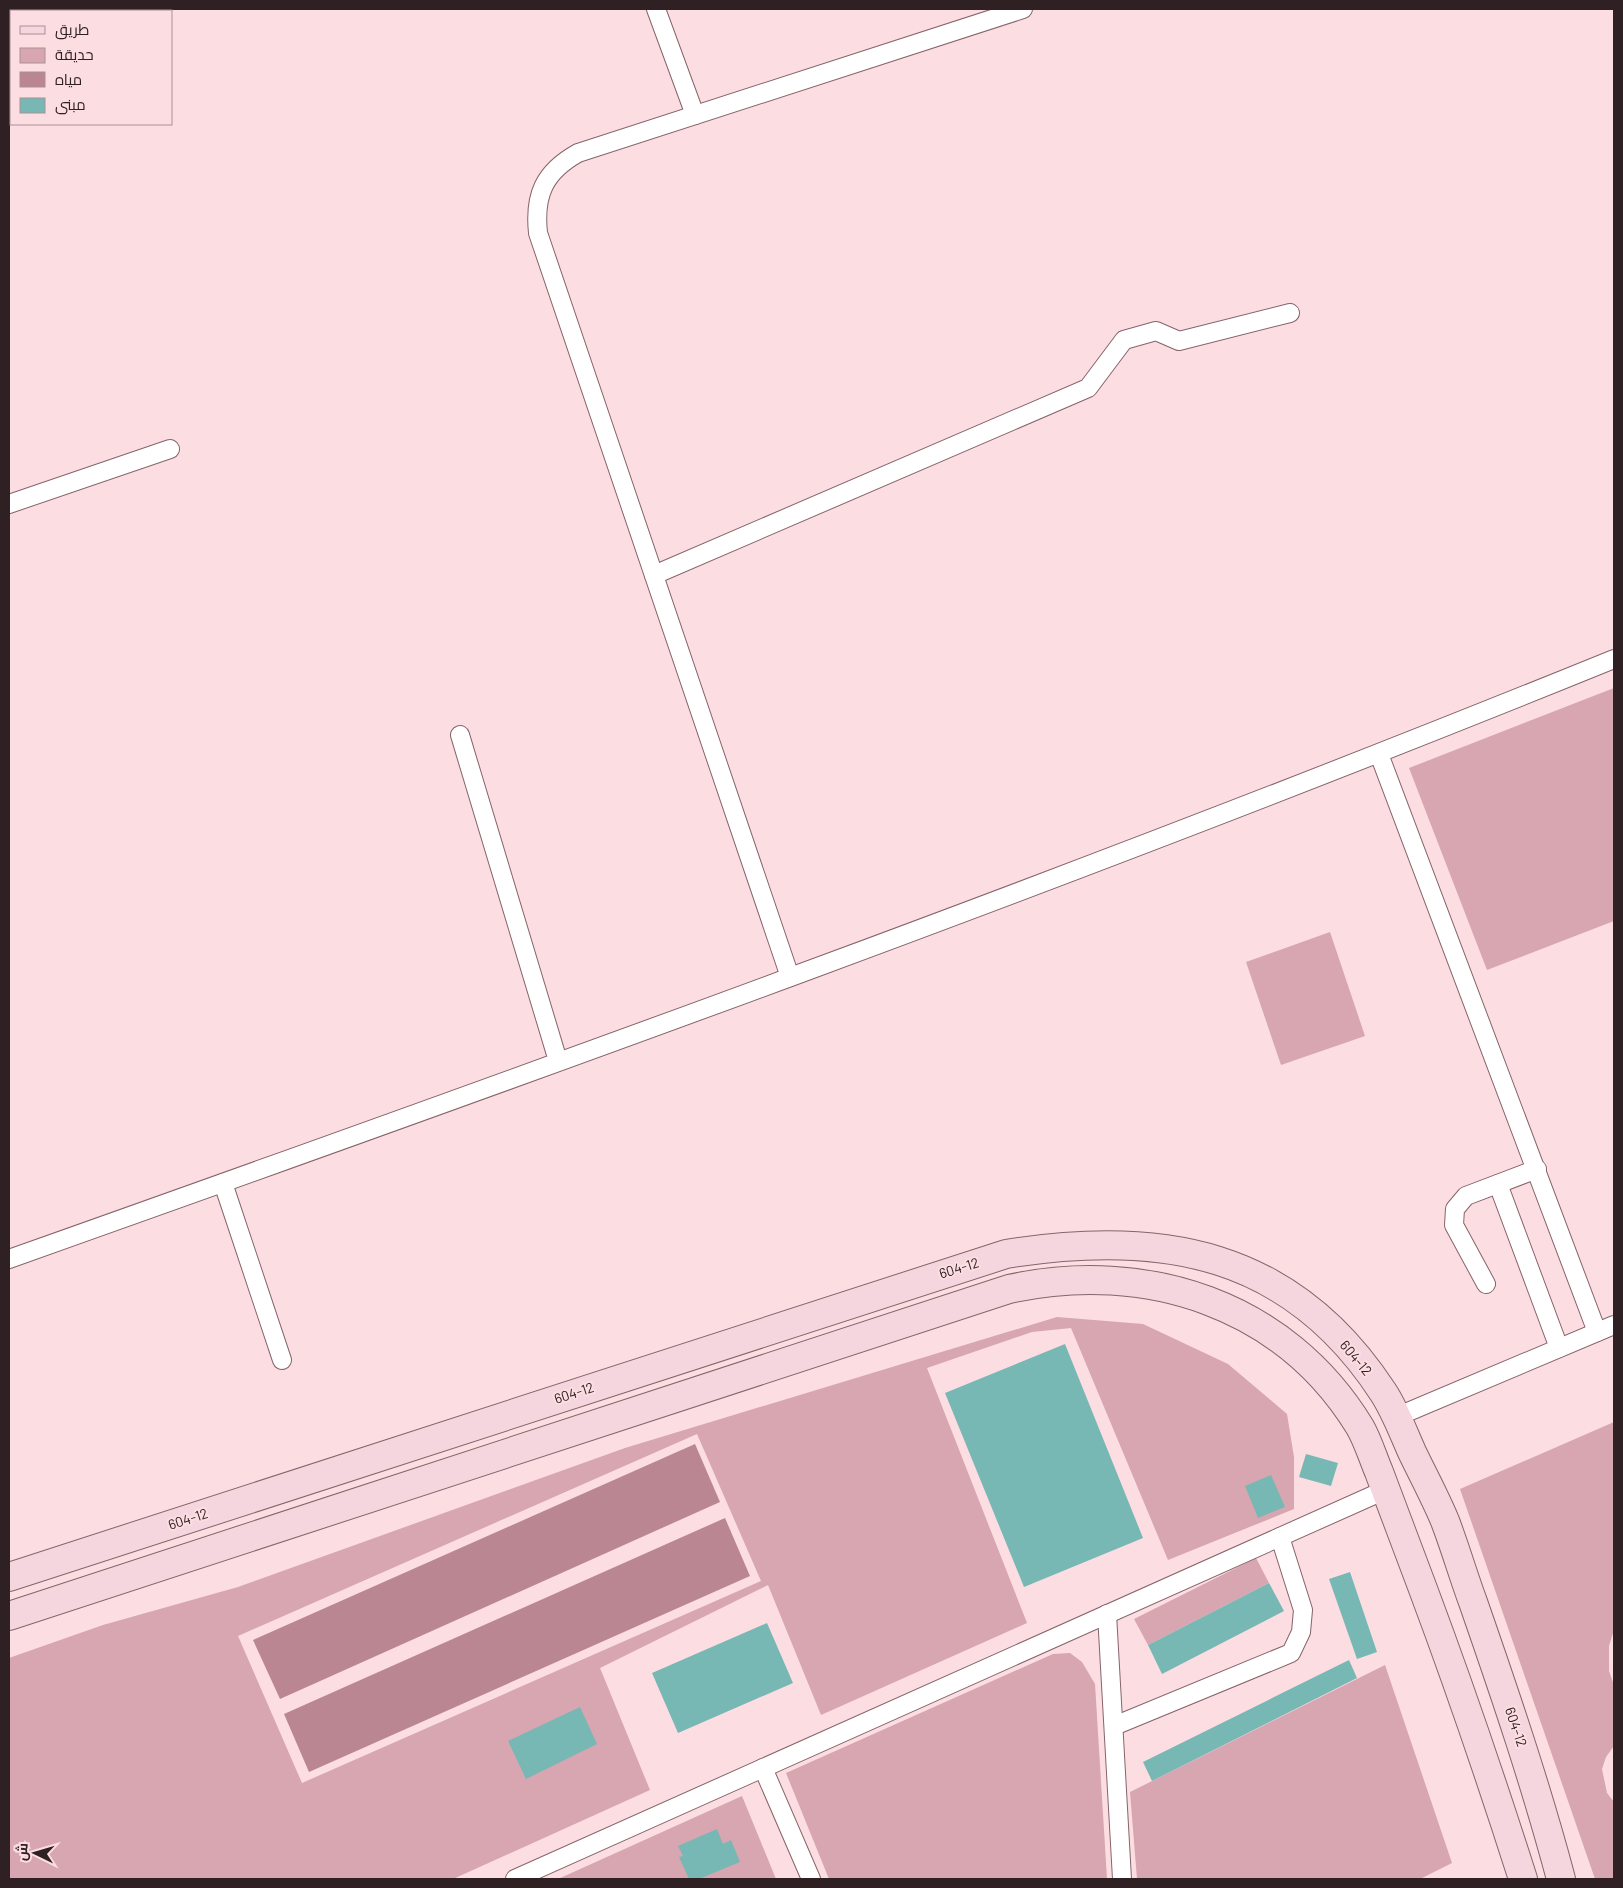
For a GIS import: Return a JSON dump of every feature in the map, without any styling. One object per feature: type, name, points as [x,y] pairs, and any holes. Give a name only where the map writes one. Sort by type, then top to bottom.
[{"type":"main road","name":"604-12","points":[[9,1577],[964,1266],[1006,1254],[1055,1246],[1102,1244],[1157,1247],[1214,1259],[1246,1270],[1286,1293],[1336,1334],[1367,1369],[1384,1393],[1444,1521],[1539,1796],[1561,1879]]},
{"type":"main road","points":[[9,1616],[999,1292],[1044,1281],[1092,1279],[1140,1282],[1207,1299],[1245,1316],[1280,1338],[1311,1365],[1339,1395],[1361,1430],[1386,1490],[1478,1741],[1522,1879]]},
{"type":"lane","points":[[656,9],[695,115]]},
{"type":"lane","points":[[790,977],[538,233],[537,209],[543,186],[552,172],[564,161],[578,153],[1023,9]]},
{"type":"lane","points":[[654,575],[1088,388],[1124,340],[1156,331],[1178,340],[1290,313]]},
{"type":"lane","points":[[9,504],[170,449]]},
{"type":"lane","points":[[9,1259],[790,977],[1379,754],[1614,658]]},
{"type":"lane","points":[[460,735],[558,1061]]},
{"type":"lane","points":[[1379,754],[1597,1332]]},
{"type":"lane","points":[[1486,1284],[1454,1225],[1455,1209],[1466,1196],[1537,1169]]},
{"type":"lane","points":[[222,1183],[282,1360]]},
{"type":"lane","points":[[1498,1184],[1559,1348]]},
{"type":"lane","points":[[1396,1417],[1614,1325]]},
{"type":"lane","points":[[515,1879],[1386,1490]]},
{"type":"lane","points":[[1114,1726],[1291,1653],[1302,1632],[1304,1610],[1280,1536]]},
{"type":"lane","points":[[1108,1614],[1122,1879]]},
{"type":"lane","points":[[763,1768],[811,1879]]},
{"type":"green space","points":[[1614,688],[1614,921],[1487,970],[1409,768]]},
{"type":"green space","points":[[1330,932],[1365,1036],[1281,1065],[1246,962]]},
{"type":"green space","points":[[1057,1317],[1143,1324],[1228,1364],[1287,1414],[1294,1457],[1294,1509],[1168,1560],[1071,1328],[1032,1332],[927,1368],[1027,1623],[821,1715],[768,1585],[600,1668],[650,1790],[453,1879],[9,1879],[9,1658],[103,1625],[238,1587],[625,1448]],"holes":[[[697,1434],[761,1581],[302,1783],[238,1636]]]},
{"type":"green space","points":[[1614,1422],[1614,1630],[1609,1646],[1609,1671],[1614,1685],[1614,1746],[1606,1757],[1602,1769],[1607,1793],[1614,1802],[1614,1879],[1595,1879],[1460,1489]]},
{"type":"green space","points":[[1256,1558],[1269,1583],[1148,1645],[1134,1619]]},
{"type":"green space","points":[[1070,1653],[1082,1662],[1095,1684],[1107,1879],[829,1879],[786,1773],[1053,1654]]},
{"type":"green space","points":[[1385,1665],[1452,1863],[1420,1879],[1137,1879],[1130,1792]]},
{"type":"green space","points":[[742,1796],[776,1879],[558,1879]]},
{"type":"water","points":[[695,1444],[720,1502],[280,1699],[253,1640]]},
{"type":"water","points":[[725,1518],[750,1576],[309,1772],[284,1714]]},
{"type":"building","points":[[1065,1344],[1143,1538],[1024,1587],[945,1393]]},
{"type":"building","points":[[1306,1454],[1338,1463],[1331,1486],[1299,1477]]},
{"type":"building","points":[[1271,1475],[1285,1507],[1258,1518],[1245,1486]]},
{"type":"building","points":[[1350,1572],[1377,1652],[1357,1659],[1329,1579]]},
{"type":"building","points":[[1269,1583],[1284,1611],[1162,1674],[1148,1645]]},
{"type":"building","points":[[767,1623],[793,1683],[678,1733],[652,1673]]},
{"type":"building","points":[[1349,1660],[1357,1678],[1152,1781],[1143,1762]]},
{"type":"building","points":[[580,1707],[597,1744],[526,1779],[508,1741]]},
{"type":"building","points":[[717,1829],[723,1844],[731,1840],[740,1862],[699,1879],[689,1879],[679,1857],[683,1856],[678,1846]]}]
